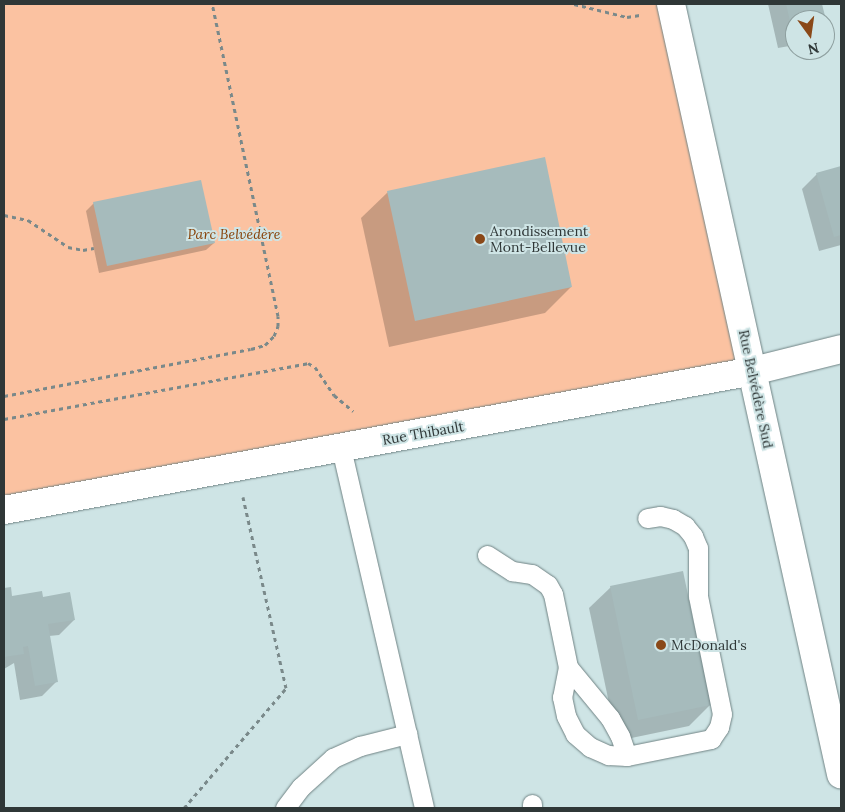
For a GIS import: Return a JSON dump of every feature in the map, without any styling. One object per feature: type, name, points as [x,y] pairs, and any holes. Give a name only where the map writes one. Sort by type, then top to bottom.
[{"type":"street","name":"Rue Belvédère Sud","points":[[672,7],[841,774]]},
{"type":"street","name":"Rue Thibault","points":[[4,510],[753,371],[841,349]]},
{"type":"lane","points":[[341,448],[424,808]]},
{"type":"lane","points":[[487,555],[512,571],[532,574],[548,585],[553,594],[568,667],[562,697],[566,716],[576,734],[590,747],[608,755],[627,756],[712,739],[719,727],[722,714],[698,596],[698,548],[693,536],[685,526],[673,519],[660,516],[647,518]]},
{"type":"lane","points":[[568,667],[610,718],[620,736],[627,756]]},
{"type":"lane","points":[[285,808],[301,787],[333,758],[360,746],[407,734]]},
{"type":"path","points":[[4,396],[251,349],[265,344],[274,336],[278,326],[278,316],[212,4]]},
{"type":"path","points":[[574,4],[627,17],[672,7]]},
{"type":"path","points":[[4,215],[28,220],[68,247],[83,250],[94,248]]},
{"type":"path","points":[[4,419],[308,363],[315,367],[327,388],[349,406],[379,441]]},
{"type":"path","points":[[184,808],[286,688],[237,467]]},
{"type":"green space","name":"Parc Belvédère","points":[[4,4],[671,4],[753,371],[4,510]]},
{"type":"building","points":[[786,4],[822,4],[824,10],[787,10]]},
{"type":"building","name":"Arondissement Mont-Bellevue","points":[[545,157],[572,287],[415,321],[387,191]]},
{"type":"building","points":[[841,166],[841,235],[834,237],[816,173]]},
{"type":"building","points":[[201,180],[215,243],[107,266],[93,202]]},
{"type":"building","name":"McDonald's","points":[[683,571],[711,705],[638,720],[610,586]]},
{"type":"building","points":[[11,587],[12,596],[42,591],[43,597],[70,592],[75,620],[48,624],[58,682],[35,686],[28,646],[23,647],[24,654],[4,657],[4,588]]},
{"type":"place","name":"Arondissement Mont-Bellevue","points":[[480,239]]},
{"type":"place","name":"McDonald's","points":[[661,645]]}]
